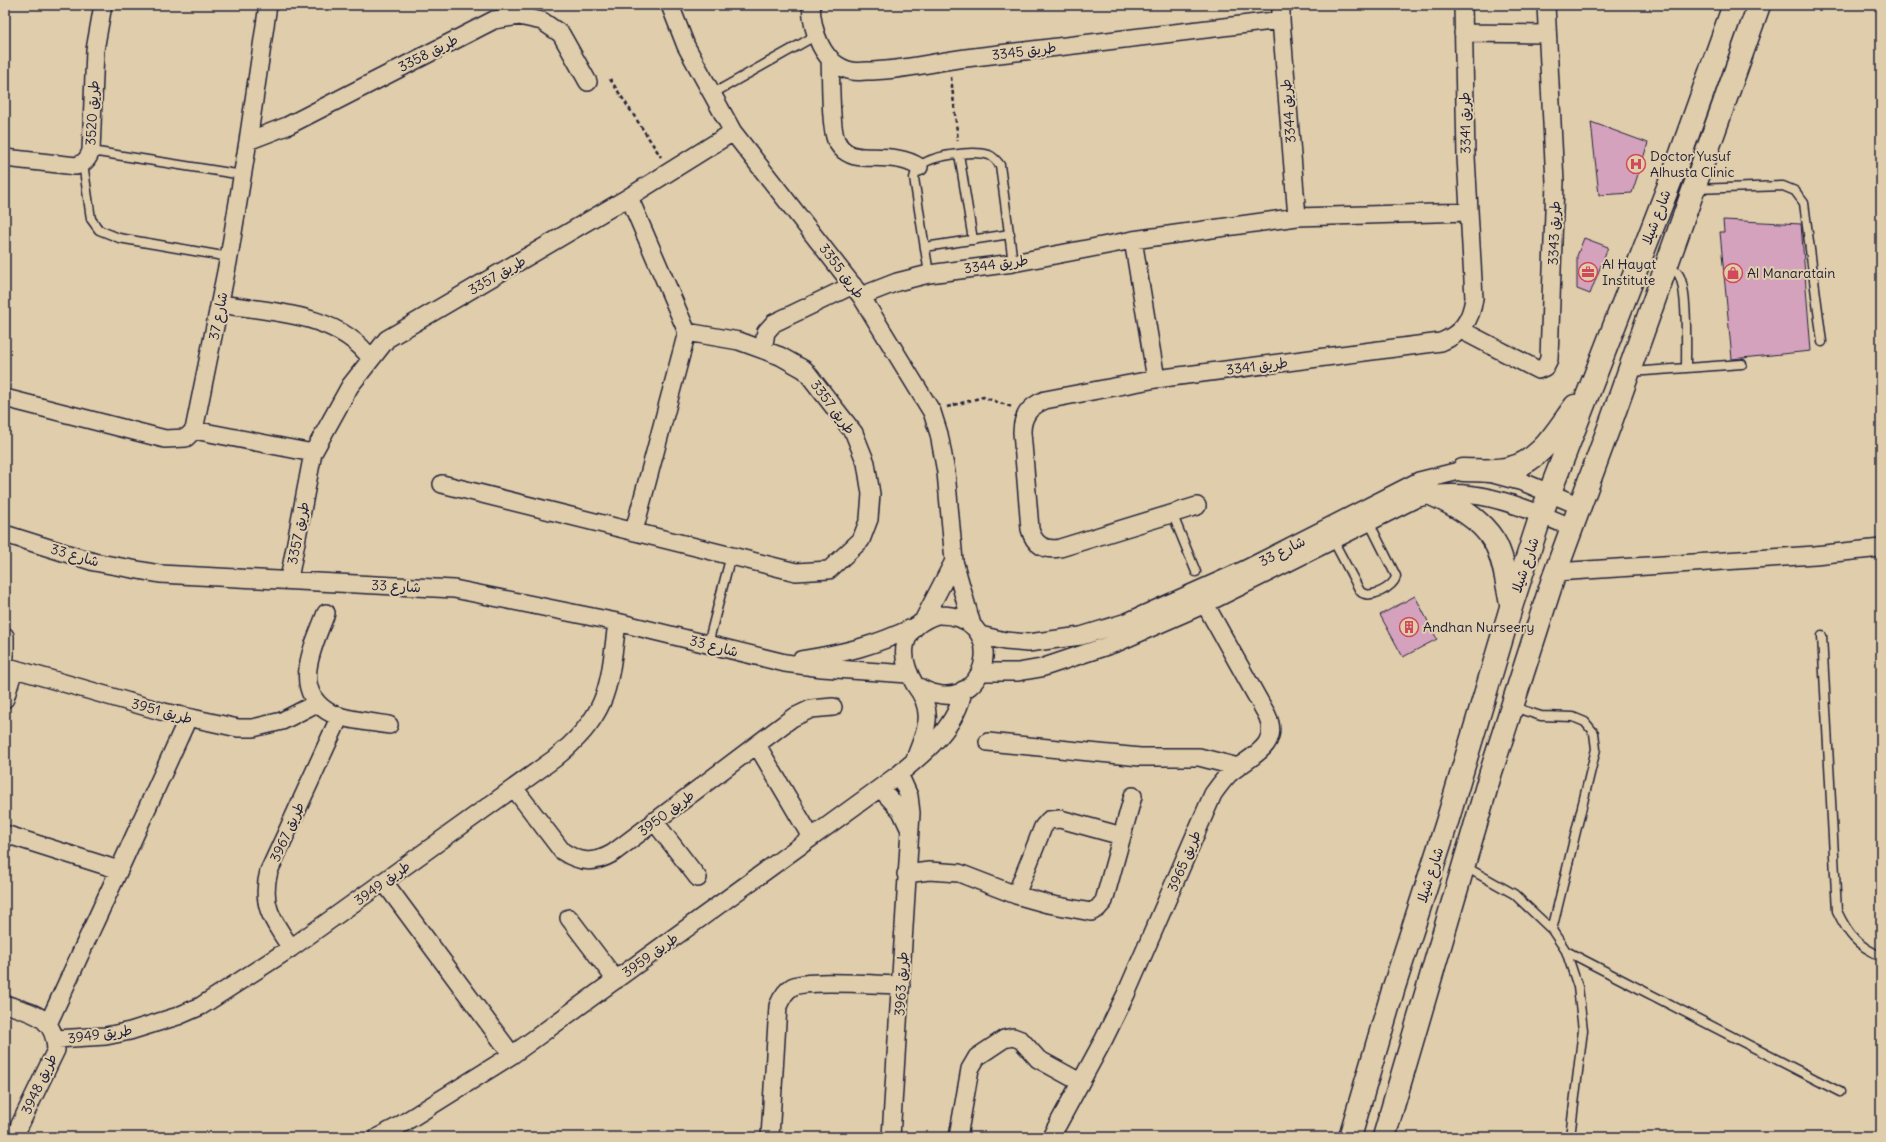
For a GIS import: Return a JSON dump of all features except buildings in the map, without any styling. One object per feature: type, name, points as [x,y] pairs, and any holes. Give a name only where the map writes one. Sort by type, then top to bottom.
[{"type":"main road","name":"شارع شيلا","points":[[1350,1137],[1394,987],[1447,822],[1512,604],[1541,515],[1679,159],[1734,5]]},
{"type":"main road","name":"شارع شيلا","points":[[1384,1137],[1463,866],[1512,707],[1556,572],[1629,372],[1759,5]]},
{"type":"main road","points":[[1463,470],[1510,468],[1529,460],[1544,448],[1593,382]]},
{"type":"main road","points":[[1431,494],[1467,514],[1484,528],[1495,542],[1512,604]]},
{"type":"street","name":"طريق 3520","points":[[5,158],[76,166],[87,157],[96,50],[103,5]]},
{"type":"street","name":"شارع 37","points":[[194,430],[229,257],[243,175],[268,5]]},
{"type":"street","name":"طريق 3355","points":[[670,5],[686,46],[733,132],[857,291],[932,412],[939,434],[946,472],[954,561],[976,630]]},
{"type":"street","name":"طريق 3345","points":[[811,5],[812,23],[815,36],[830,58],[838,66],[852,71],[886,71],[949,60],[1281,13]]},
{"type":"street","name":"طريق 3341","points":[[1027,412],[1032,407],[1045,400],[1156,379],[1441,342],[1452,338],[1461,330],[1468,321],[1474,298],[1469,212],[1463,5]]},
{"type":"street","name":"طريق 3343","points":[[1461,330],[1538,370],[1545,366],[1550,359],[1555,182],[1546,5]]},
{"type":"street","name":"طريق 3344","points":[[1281,13],[1297,217]]},
{"type":"street","name":"طريق 3358","points":[[248,142],[287,126],[494,20],[519,16],[542,21],[561,34],[588,82]]},
{"type":"street","points":[[1463,33],[1547,34]]},
{"type":"street","points":[[830,58],[834,132],[840,147],[854,156],[881,157],[910,161],[919,167]]},
{"type":"street","name":"طريق 3357","points":[[289,579],[313,453],[350,386],[387,339],[629,198],[733,132]]},
{"type":"street","points":[[629,198],[687,332],[634,531]]},
{"type":"street","name":"طريق 3344","points":[[763,350],[766,332],[774,324],[857,291],[929,274],[1013,263],[1133,240],[1297,217],[1469,212]]},
{"type":"street","points":[[1133,240],[1156,379]]},
{"type":"street","points":[[220,304],[280,313],[332,326],[364,348],[371,359]]},
{"type":"street","name":"طريق 3357","points":[[442,484],[731,554],[796,572],[829,570],[861,540],[869,519],[871,494],[866,463],[854,433],[805,370],[780,356],[739,341],[687,332]]},
{"type":"street","points":[[5,398],[165,439],[186,438],[194,430],[313,453]]},
{"type":"street","points":[[1027,412],[1024,418],[1022,432],[1030,529],[1032,536],[1041,546],[1054,549],[1197,506]]},
{"type":"street","name":"شارع 33","points":[[976,630],[1028,643],[1081,636],[1127,622],[1244,570],[1419,481],[1463,470],[1493,474],[1523,482],[1550,492],[1580,506]]},
{"type":"street","name":"شارع 33","points":[[981,672],[1018,672],[1041,668],[1116,643],[1205,604],[1415,499],[1431,494],[1480,495],[1499,500],[1573,528]]},
{"type":"street","name":"شارع 33","points":[[5,534],[94,562],[160,574],[289,579],[454,589],[617,622],[785,663],[911,679]]},
{"type":"street","points":[[1556,572],[1815,555],[1881,548]]},
{"type":"street","points":[[919,623],[937,615],[949,614],[962,618],[976,630],[984,647],[984,660],[981,672],[973,683],[963,690],[951,694],[938,695],[911,679],[904,662],[904,650],[907,638],[919,623],[954,561]]},
{"type":"street","name":"طريق 3965","points":[[1051,1137],[1129,988],[1213,794],[1228,775],[1266,745],[1270,738],[1271,722],[1205,604]]},
{"type":"street","points":[[326,613],[307,668],[307,680],[311,692],[318,703],[327,711],[340,716],[389,725]]},
{"type":"street","name":"طريق 3949","points":[[52,1032],[106,1036],[154,1025],[201,1006],[291,948],[514,788],[568,747],[580,735],[598,711],[607,691],[617,622]]},
{"type":"street","name":"شارع 33","points":[[785,663],[845,653],[882,642],[919,623]]},
{"type":"street","points":[[5,636],[8,664],[5,699]]},
{"type":"street","name":"طريق 3951","points":[[8,664],[188,718],[238,728],[253,728],[282,721],[318,703]]},
{"type":"street","name":"طريق 3959","points":[[911,679],[925,701],[928,719],[926,731],[914,762]]},
{"type":"street","name":"طريق 3959","points":[[378,1137],[398,1132],[512,1055],[900,774],[914,762],[954,718],[962,701],[963,690]]},
{"type":"street","name":"طريق 3950","points":[[514,788],[562,851],[571,858],[592,862],[603,859],[801,713],[811,709],[833,707]]},
{"type":"street","name":"طريق 3967","points":[[291,948],[269,912],[265,892],[266,881],[269,871],[340,716]]},
{"type":"street","name":"طريق 3948","points":[[14,1137],[56,1050],[52,1032],[119,870],[188,718]]},
{"type":"street","points":[[988,742],[1140,757],[1199,757],[1238,767]]},
{"type":"street","points":[[756,745],[811,837]]},
{"type":"street","name":"طريق 3963","points":[[892,1137],[910,804],[900,774]]},
{"type":"street","name":"طريق 3963","points":[[880,788],[900,811],[909,830]]},
{"type":"street","points":[[906,874],[929,871],[959,873],[1016,895],[1048,904],[1091,912],[1098,908],[1104,901],[1133,796]]},
{"type":"street","points":[[1016,895],[1043,827],[1049,820],[1060,819],[1122,836]]},
{"type":"street","points":[[654,821],[698,878]]},
{"type":"street","points":[[5,834],[119,870]]},
{"type":"street","points":[[384,882],[512,1055]]},
{"type":"street","points":[[569,918],[616,980]]},
{"type":"street","points":[[770,1137],[778,1006],[786,992],[793,987],[809,983],[901,985]]},
{"type":"street","points":[[5,1004],[35,1013],[52,1032]]},
{"type":"street","points":[[958,1137],[970,1069],[977,1057],[1004,1039],[1013,1037],[1021,1040],[1038,1059],[1080,1082]]},
{"type":"lane","points":[[712,94],[815,36]]},
{"type":"lane","points":[[959,154],[973,240]]},
{"type":"lane","points":[[929,274],[914,178],[919,167],[928,162],[959,154],[984,154],[990,156],[1000,166],[1013,263]]},
{"type":"lane","points":[[229,257],[119,238],[98,230],[91,219],[87,157],[243,175]]},
{"type":"lane","points":[[1693,189],[1782,186],[1795,192],[1804,203],[1822,342]]},
{"type":"lane","points":[[925,247],[1010,234]]},
{"type":"lane","points":[[1666,265],[1676,271],[1681,282],[1686,322],[1686,368]]},
{"type":"lane","points":[[1629,372],[1742,364]]},
{"type":"lane","points":[[1172,513],[1196,572]]},
{"type":"lane","points":[[1333,540],[1360,591],[1365,595],[1372,595],[1393,584],[1396,576],[1369,522]]},
{"type":"lane","points":[[708,644],[731,554]]},
{"type":"lane","points":[[1822,636],[1837,911],[1844,926],[1854,941],[1881,956]]},
{"type":"lane","points":[[1512,707],[1541,716],[1573,717],[1585,722],[1594,733],[1596,749],[1552,930]]},
{"type":"lane","points":[[1463,866],[1514,894],[1552,930],[1566,951],[1578,987],[1583,1030],[1570,1137]]},
{"type":"lane","points":[[1566,951],[1840,1092]]},
{"type":"path","points":[[949,60],[959,154]]},
{"type":"path","points":[[610,79],[670,171]]},
{"type":"path","points":[[932,412],[983,398],[991,398],[1027,412]]},
{"type":"place","name":"Doctor Yusuf Alhusta Clinic","points":[[1636,164]]},
{"type":"place","name":"Al Hayat Institute","points":[[1588,272]]},
{"type":"place","name":"Al Manaratain","points":[[1733,273]]},
{"type":"place","name":"Andhan Nurseery","points":[[1409,627]]}]
